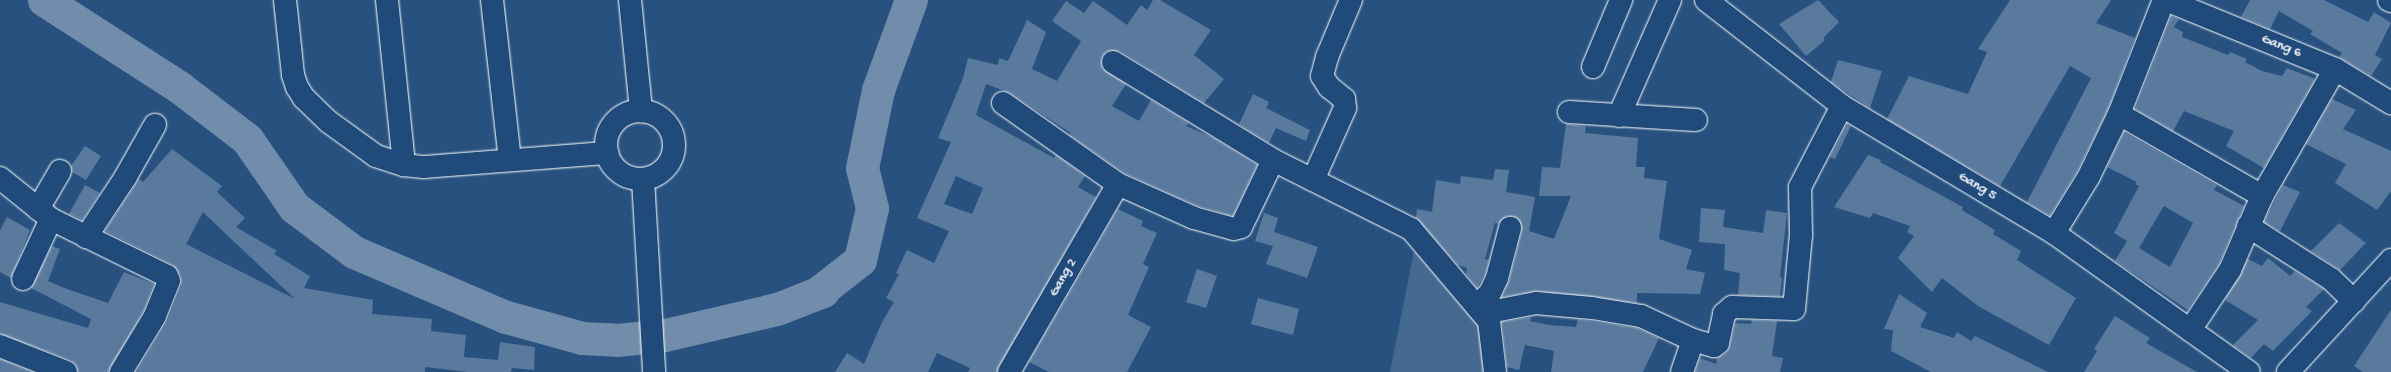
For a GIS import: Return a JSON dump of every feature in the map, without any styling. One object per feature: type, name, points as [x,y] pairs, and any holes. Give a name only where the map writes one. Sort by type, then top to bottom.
[{"type":"street","points":[[285,0],[293,75],[304,98],[358,144],[376,156],[404,165],[424,167],[607,153]]},
{"type":"street","points":[[387,0],[404,165]]},
{"type":"street","points":[[492,0],[510,160]]},
{"type":"street","points":[[630,0],[641,111]]},
{"type":"street","points":[[1313,180],[1345,108],[1344,99],[1329,87],[1322,76],[1327,57],[1351,0]]},
{"type":"street","points":[[1592,67],[1621,0]]},
{"type":"street","points":[[1619,116],[1670,0]]},
{"type":"street","name":"Gang 5","points":[[1706,0],[1842,106],[2054,233],[2249,372]]},
{"type":"street","points":[[2054,233],[2089,176],[2118,114],[2165,0]]},
{"type":"street","name":"Gang 6","points":[[2165,0],[2334,69],[2391,103]]},
{"type":"street","points":[[1114,62],[1273,160],[1408,227],[1480,309],[1491,328],[1495,372]]},
{"type":"street","points":[[2190,330],[2230,270],[2262,196],[2334,69]]},
{"type":"street","points":[[1003,103],[1118,184],[1194,218],[1237,229],[1242,225],[1273,160]]},
{"type":"street","points":[[1480,309],[1536,303],[1592,308],[1641,316],[1693,340],[1716,346],[1724,314],[1732,307],[1796,307],[1801,235],[1800,187],[1842,106]]},
{"type":"street","points":[[641,111],[652,113],[662,119],[674,138],[673,155],[664,170],[654,176],[643,179],[624,175],[610,162],[607,153],[606,142],[614,124],[631,112],[641,111]]},
{"type":"street","points":[[1569,112],[1696,120]]},
{"type":"street","points":[[2118,114],[2262,196]]},
{"type":"street","points":[[86,237],[125,178],[155,125]]},
{"type":"street","points":[[23,279],[60,171]]},
{"type":"street","points":[[0,178],[45,214],[86,237],[163,272],[169,278],[155,316],[121,372]]},
{"type":"street","points":[[643,179],[647,273],[654,372]]},
{"type":"street","name":"Gang 2","points":[[1010,372],[1118,184]]},
{"type":"street","points":[[2248,226],[2324,275],[2354,301]]},
{"type":"street","points":[[1480,309],[1497,278],[1510,228]]},
{"type":"street","points":[[2288,372],[2391,260]]},
{"type":"street","points":[[1682,372],[1693,340]]},
{"type":"street","points":[[0,346],[66,372]]},
{"type":"shaded area","points":[[1414,251],[1480,327],[1485,372],[1390,372]]},
{"type":"building","points":[[1153,0],[1160,0],[1211,30],[1194,55],[1224,79],[1204,103],[1120,51],[1107,51],[1102,56],[1102,68],[1126,84],[1112,106],[1139,121],[1151,100],[1189,123],[1186,126],[1212,137],[1257,165],[1233,216],[1198,206],[1124,173],[1070,135],[1071,133],[1010,93],[986,84],[976,115],[1054,158],[1056,155],[1085,176],[1078,187],[1096,197],[997,372],[968,372],[970,368],[937,353],[928,372],[835,372],[847,353],[864,364],[882,322],[894,302],[886,298],[899,274],[896,273],[907,250],[934,263],[949,231],[917,218],[951,142],[938,138],[963,78],[968,58],[998,65],[999,58],[1008,61],[1027,20],[1046,32],[1032,69],[1057,81],[1081,41],[1052,21],[1066,1],[1084,13],[1093,1],[1127,25],[1141,5],[1147,10]],"holes":[[[956,176],[983,188],[972,214],[944,204]]]},
{"type":"building","points":[[1818,0],[1839,22],[1824,37],[1824,41],[1806,56],[1779,24]]},
{"type":"building","points":[[2010,0],[2111,0],[2096,23],[2135,38],[2108,109],[2078,170],[2050,216],[2027,202],[2091,78],[2070,66],[2000,186],[1887,119],[1909,76],[1968,94],[1987,52],[1978,49]]},
{"type":"building","points":[[2250,0],[2324,0],[2368,22],[2374,12],[2391,23],[2375,55],[2382,59],[2371,76],[2339,57],[2342,53],[2310,34],[2313,31],[2279,11],[2270,29],[2241,17]]},
{"type":"building","points":[[2171,16],[2179,19],[2174,27],[2183,32],[2182,37],[2228,55],[2230,52],[2247,59],[2245,62],[2262,71],[2282,76],[2287,68],[2315,79],[2264,168],[2226,146],[2234,131],[2184,111],[2173,131],[2135,109]]},
{"type":"building","points":[[1838,60],[1882,71],[1870,108],[1831,82]]},
{"type":"building","points":[[1253,94],[1269,102],[1266,108],[1310,130],[1306,141],[1276,128],[1269,143],[1239,124]]},
{"type":"building","points":[[2332,99],[2356,110],[2343,129],[2391,151],[2391,191],[2377,210],[2335,183],[2346,164],[2306,144]]},
{"type":"building","points":[[1566,124],[1586,126],[1585,133],[1638,138],[1636,167],[1645,167],[1644,178],[1667,181],[1659,239],[1692,250],[1686,269],[1705,273],[1700,294],[1637,293],[1637,303],[1537,291],[1502,297],[1509,281],[1522,231],[1518,219],[1507,216],[1498,224],[1495,223],[1485,259],[1489,260],[1485,274],[1477,288],[1466,274],[1467,268],[1458,265],[1416,218],[1417,209],[1432,212],[1436,180],[1460,184],[1461,176],[1493,180],[1495,169],[1509,170],[1506,192],[1535,197],[1529,231],[1554,239],[1571,196],[1539,196],[1542,167],[1560,168]]},
{"type":"building","points":[[1847,124],[1851,126],[1835,159],[1830,157]]},
{"type":"building","points":[[2124,132],[2217,185],[2214,190],[2244,206],[2219,264],[2188,310],[2115,261],[2127,241],[2114,233],[2139,186],[2135,184],[2137,182],[2107,167]],"holes":[[[2164,206],[2193,223],[2170,267],[2139,248]]]},
{"type":"building","points":[[85,146],[101,156],[86,180],[72,172],[71,166]]},
{"type":"building","points":[[172,149],[222,186],[217,192],[245,218],[236,227],[277,251],[274,254],[310,276],[304,288],[373,300],[372,314],[432,319],[431,331],[466,335],[464,357],[498,360],[500,342],[535,347],[534,370],[512,368],[511,372],[468,372],[425,367],[425,372],[136,372],[167,321],[181,286],[181,276],[173,265],[105,231],[139,179],[143,182]],"holes":[[[203,212],[295,299],[186,244]]]},
{"type":"building","points":[[1868,155],[1881,160],[1880,162],[1963,207],[1962,210],[1995,230],[1993,234],[2021,251],[2017,260],[2076,298],[2049,345],[1978,306],[1942,278],[1932,292],[1898,258],[1914,236],[1907,232],[1910,226],[1873,213],[1870,218],[1834,207]]},
{"type":"building","points":[[85,185],[100,193],[82,220],[69,214]]},
{"type":"building","points":[[2283,185],[2300,192],[2280,231],[2264,222]]},
{"type":"building","points":[[1701,208],[1725,210],[1723,227],[1763,233],[1766,210],[1787,213],[1780,277],[1782,277],[1780,296],[1738,295],[1740,273],[1724,270],[1725,244],[1699,242]]},
{"type":"building","points":[[1118,209],[1143,221],[1141,226],[1157,233],[1143,264],[1149,267],[1128,315],[1151,327],[1127,372],[1049,372],[1029,362]]},
{"type":"building","points":[[1264,213],[1278,218],[1274,232],[1318,247],[1307,278],[1266,264],[1273,246],[1255,241]]},
{"type":"building","points":[[7,217],[30,230],[11,278],[0,272],[0,230]]},
{"type":"building","points":[[2339,223],[2366,243],[2340,270],[2311,251]]},
{"type":"building","points":[[52,246],[60,249],[48,281],[67,289],[108,303],[124,272],[154,284],[144,310],[109,372],[78,372],[76,365],[71,360],[0,334],[0,302],[88,328],[91,319],[31,288]]},
{"type":"building","points":[[2268,258],[2290,276],[2295,271],[2324,289],[2306,307],[2312,311],[2273,351],[2264,344],[2251,358],[2233,345],[2258,320],[2225,300],[2248,259],[2262,266]]},
{"type":"building","points":[[1197,269],[1217,276],[1206,308],[1186,302]]},
{"type":"building","points":[[1899,294],[1927,313],[1920,327],[1954,338],[1957,332],[1971,341],[1975,336],[2048,372],[1931,372],[1891,351],[1893,330],[1884,329]]},
{"type":"building","points":[[1258,298],[1299,309],[1293,335],[1251,324]]},
{"type":"building","points":[[2391,310],[2391,372],[2363,372],[2354,366]]},
{"type":"building","points":[[2115,316],[2150,338],[2146,343],[2197,372],[2084,372],[2097,351],[2094,349]]},
{"type":"building","points":[[1531,317],[1530,321],[1549,325],[1576,327],[1578,319],[1637,328],[1659,338],[1643,372],[1551,372],[1554,351],[1525,345],[1519,370],[1507,367],[1502,322]]},
{"type":"building","points":[[1752,320],[1777,321],[1772,356],[1783,358],[1780,372],[1695,372],[1700,358],[1716,364],[1717,358],[1726,353],[1730,346],[1735,323],[1751,324]]},
{"type":"building","points":[[0,359],[32,372],[0,372]]},
{"type":"waterway","points":[[44,0],[179,87],[247,139],[294,207],[354,252],[506,317],[582,338],[617,340],[665,335],[777,309],[823,291],[819,292],[860,260],[872,208],[862,168],[878,90],[911,0]]}]
